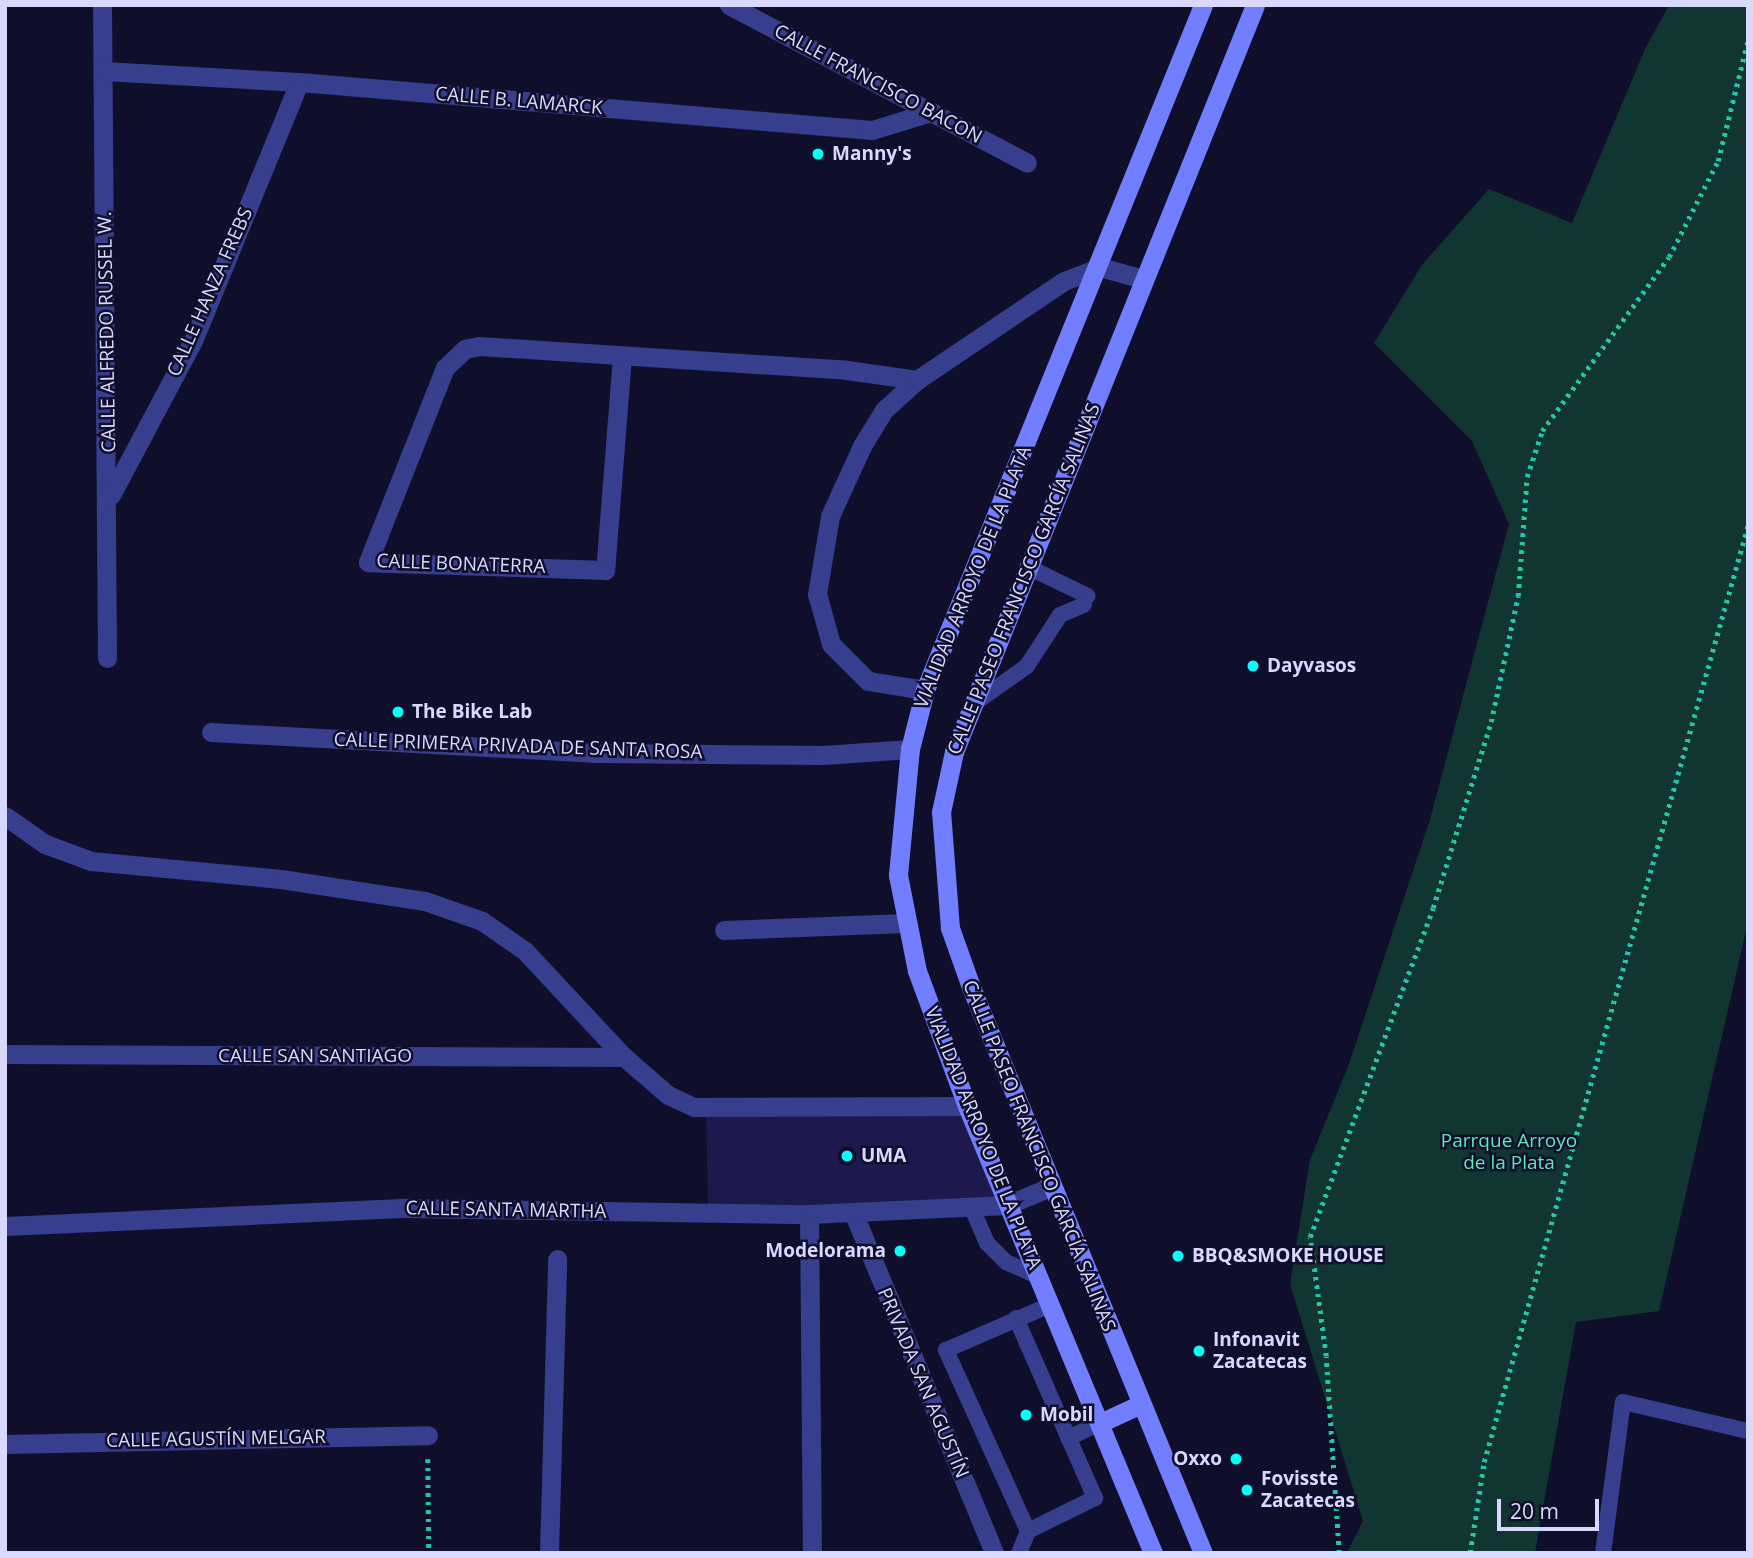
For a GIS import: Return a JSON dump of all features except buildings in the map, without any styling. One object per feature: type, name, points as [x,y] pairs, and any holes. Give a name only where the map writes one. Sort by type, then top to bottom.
[{"type":"main road","name":"VIALIDAD ARROYO DE LA PLATA","points":[[1153,1553],[967,1106],[917,971],[898,874],[910,749],[925,690],[1100,267],[1203,5]]},
{"type":"main road","name":"CALLE PASEO FRANCISCO GARCÍA SALINAS","points":[[1203,1553],[1050,1187],[950,928],[940,812],[954,752],[972,705],[1030,568],[1143,279],[1255,5]]},
{"type":"main road","points":[[1100,1423],[1141,1404]]},
{"type":"street","name":"CALLE ALFREDO RUSSEL W.","points":[[102,5],[110,496],[107,658]]},
{"type":"street","name":"CALLE FRANCISCO BACON","points":[[729,5],[1027,163]]},
{"type":"street","name":"CALLE B. LAMARCK","points":[[103,71],[299,82],[872,130],[932,112]]},
{"type":"street","name":"CALLE HANZA FREBS","points":[[110,496],[193,341],[299,82]]},
{"type":"street","points":[[925,690],[869,681],[831,645],[817,594],[830,516],[862,446],[884,410],[917,380],[1064,281],[1100,267],[1143,279]]},
{"type":"street","name":"CALLE BONATERRA","points":[[622,356],[605,570],[368,562],[445,368],[465,349],[622,356],[847,370],[917,380]]},
{"type":"street","name":"CALLE PRIMERA PRIVADA DE SANTA ROSA","points":[[211,732],[593,753],[823,755],[910,749]]},
{"type":"street","points":[[5,816],[45,844],[91,861],[294,881],[425,901],[482,921],[525,951],[624,1057],[668,1095],[694,1107],[967,1106]]},
{"type":"street","points":[[724,930],[906,923]]},
{"type":"street","name":"CALLE SAN SANTIAGO","points":[[5,1054],[624,1057]]},
{"type":"street","points":[[1007,1205],[1050,1187]]},
{"type":"street","name":"CALLE SANTA MARTHA","points":[[5,1226],[408,1208],[809,1214],[1007,1205]]},
{"type":"street","name":"PRIVADA SAN AGUSTÍN","points":[[853,1212],[994,1553]]},
{"type":"street","points":[[809,1214],[812,1553]]},
{"type":"street","points":[[549,1553],[556,1259]]},
{"type":"street","name":"CALLE AGUSTÍN MELGAR","points":[[5,1444],[428,1435]]},
{"type":"lane","points":[[972,705],[1027,666],[1060,615],[1086,601],[1030,568]]},
{"type":"lane","points":[[971,1206],[987,1243],[1006,1262],[1037,1276]]},
{"type":"lane","points":[[1028,1531],[946,1350],[1050,1305]]},
{"type":"lane","points":[[1016,1318],[1095,1498],[1028,1531],[1019,1553]]},
{"type":"lane","points":[[1602,1553],[1623,1402],[1748,1431]]},
{"type":"lane","points":[[1068,1438],[1100,1423]]},
{"type":"path","points":[[1339,1553],[1326,1356],[1310,1237],[1433,908],[1491,722],[1518,596],[1527,477],[1542,430],[1669,257],[1718,161],[1748,40]]},
{"type":"path","points":[[1470,1553],[1484,1462],[1748,525]]},
{"type":"path","points":[[428,1435],[429,1553]]},
{"type":"green space","name":"Parrque Arroyo de la Plata","points":[[1669,5],[1748,5],[1748,922],[1659,1311],[1576,1322],[1535,1553],[1347,1553],[1363,1521],[1290,1284],[1310,1160],[1349,1064],[1431,816],[1509,524],[1472,441],[1374,343],[1422,265],[1489,189],[1572,223],[1645,49]]},
{"type":"place","name":"Manny's","points":[[818,154]]},
{"type":"place","name":"Dayvasos","points":[[1253,666]]},
{"type":"place","name":"The Bike Lab","points":[[398,712]]},
{"type":"place","name":"UMA","points":[[847,1156]]},
{"type":"place","name":"Modelorama","points":[[900,1251]]},
{"type":"place","name":"BBQ&SMOKE HOUSE","points":[[1178,1256]]},
{"type":"place","name":"Infonavit Zacatecas","points":[[1199,1351]]},
{"type":"place","name":"Mobil","points":[[1026,1415]]},
{"type":"place","name":"Oxxo","points":[[1236,1459]]},
{"type":"place","name":"Fovisste Zacatecas","points":[[1247,1490]]}]
